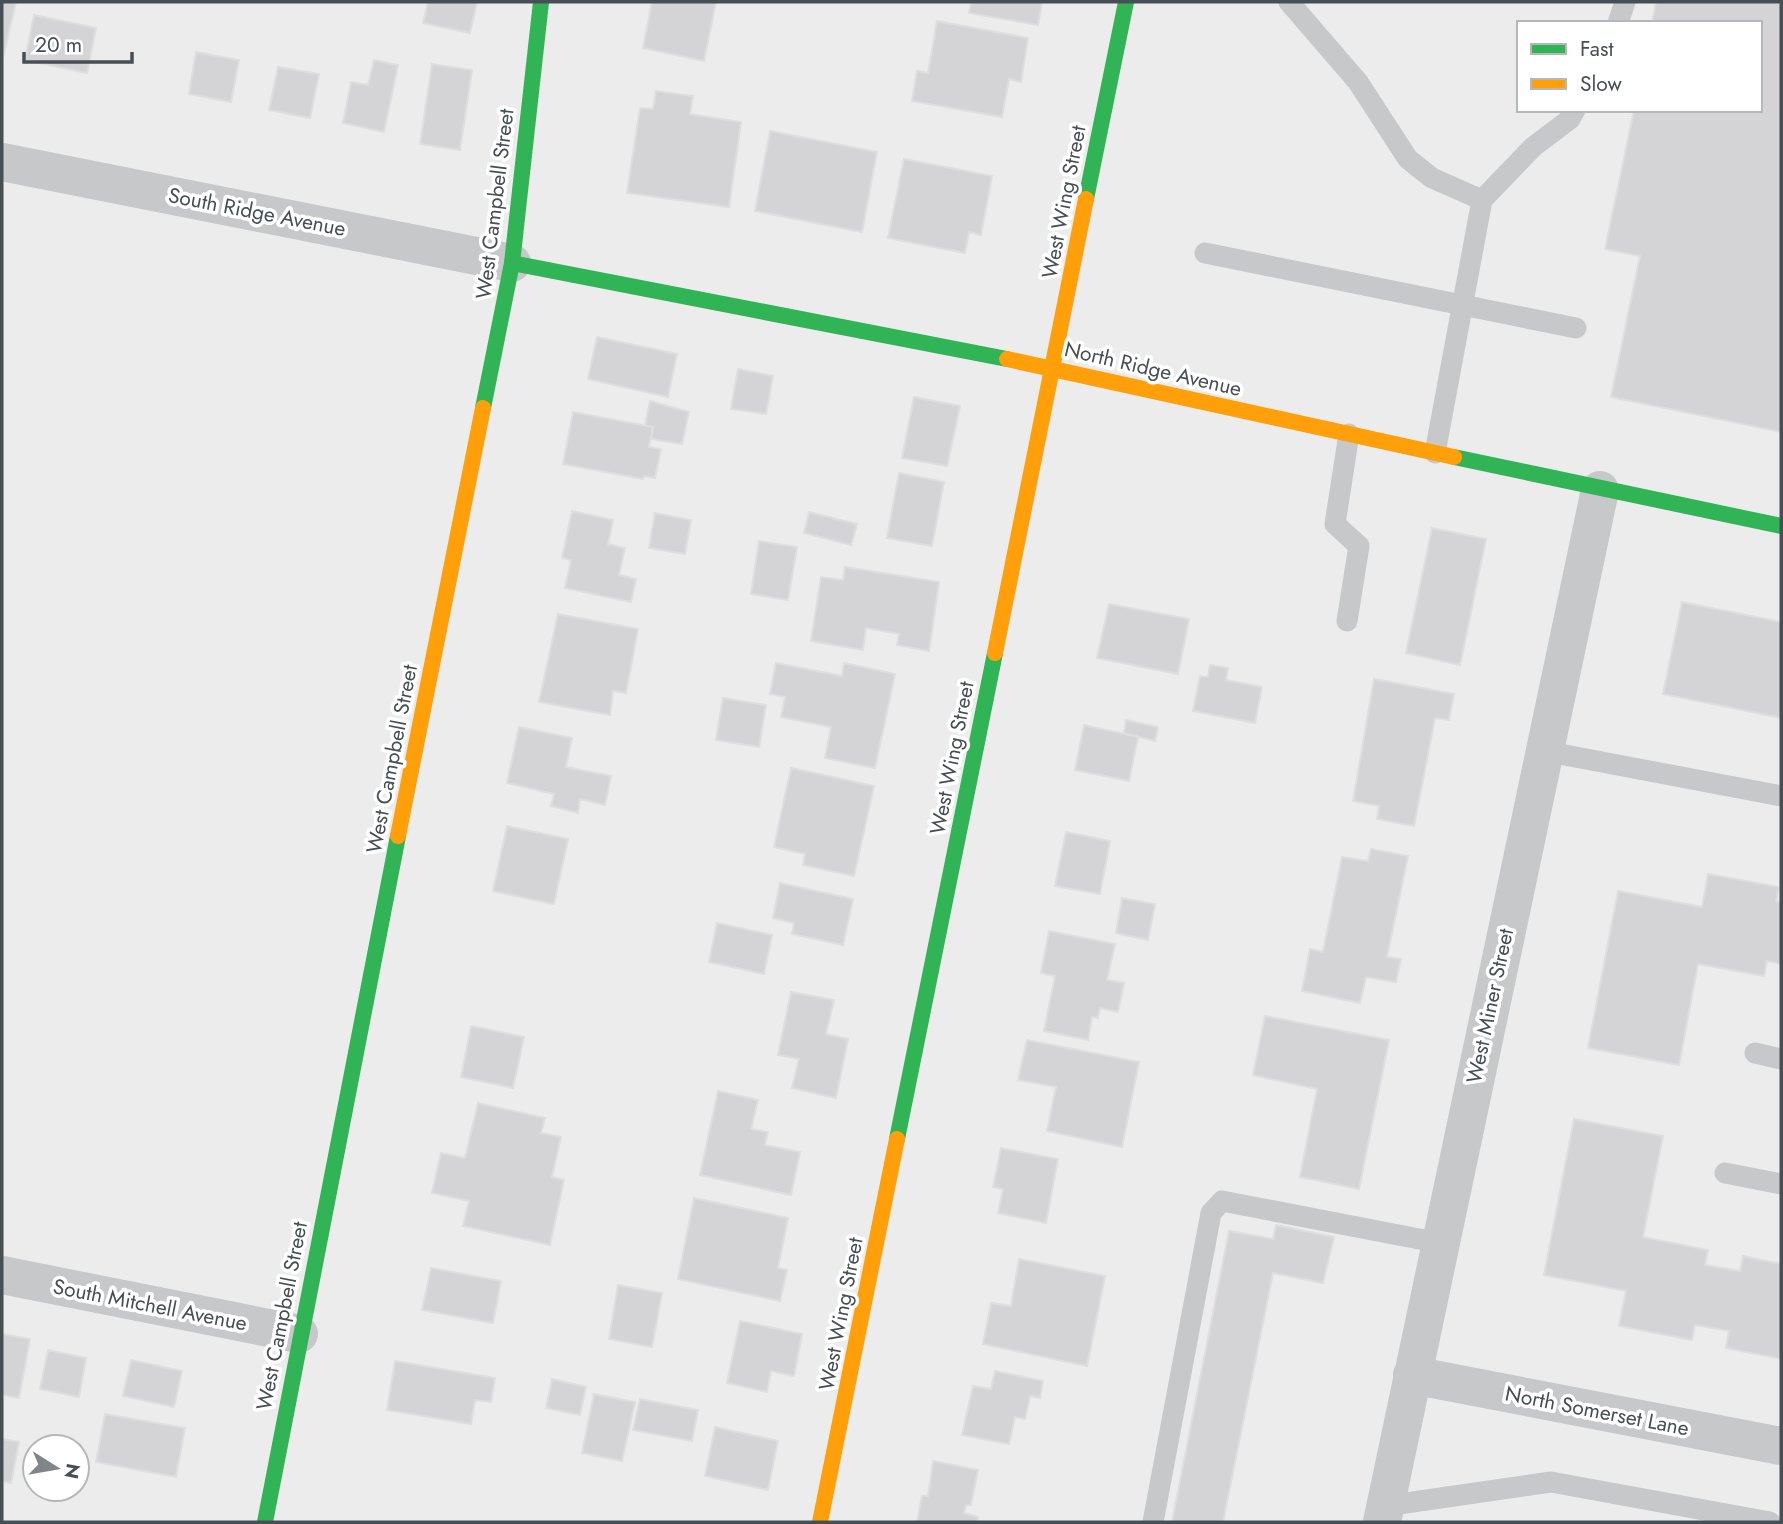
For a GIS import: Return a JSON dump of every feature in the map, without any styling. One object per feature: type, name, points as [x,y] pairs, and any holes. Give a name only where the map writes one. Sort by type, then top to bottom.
[{"type":"street","name":"West Campbell Street","points":[[265,1522],[299,1334],[512,263],[541,2]]},
{"type":"street","name":"West Wing Street","points":[[820,1522],[1126,2]]},
{"type":"street","name":"South Ridge Avenue","points":[[2,162],[512,263]]},
{"type":"street","name":"North Ridge Avenue","points":[[512,263],[1052,368],[1600,490],[1781,526]]},
{"type":"street","name":"West Miner Street","points":[[1384,1514],[1600,490]]},
{"type":"street","name":"South Mitchell Avenue","points":[[2,1275],[299,1334]]},
{"type":"street","name":"North Somerset Lane","points":[[1412,1375],[1781,1446]]},
{"type":"lane","points":[[1289,2],[1358,82],[1408,159],[1432,178],[1482,200]]},
{"type":"lane","points":[[1619,21],[1625,2]]},
{"type":"lane","points":[[1435,453],[1482,200],[1533,147],[1570,119],[1574,112]]},
{"type":"lane","points":[[1205,253],[1576,328]]},
{"type":"lane","points":[[1347,621],[1359,546],[1335,524],[1349,434]]},
{"type":"lane","points":[[1544,751],[1781,796]]},
{"type":"lane","points":[[1755,1053],[1781,1059]]},
{"type":"lane","points":[[1726,1173],[1781,1184]]},
{"type":"lane","points":[[1153,1522],[1211,1213],[1222,1201],[1440,1243]]},
{"type":"lane","points":[[1384,1514],[1551,1482],[1770,1522]]},
{"type":"building","points":[[2,2],[16,2],[2,62]]},
{"type":"building","points":[[428,2],[477,2],[470,33],[423,23]]},
{"type":"building","points":[[652,2],[716,2],[704,61],[643,48]]},
{"type":"building","points":[[971,2],[1042,2],[1038,25],[969,13]]},
{"type":"building","points":[[1656,2],[1781,2],[1781,432],[1611,397],[1640,256],[1605,249],[1634,112],[1762,112],[1762,21],[1652,21]]},
{"type":"building","points":[[34,15],[96,28],[87,73],[25,60]]},
{"type":"building","points":[[937,21],[1028,38],[1021,82],[1009,79],[1002,117],[912,101],[917,71],[928,73]]},
{"type":"building","points":[[196,52],[239,60],[231,102],[189,94]]},
{"type":"building","points":[[374,60],[398,65],[384,132],[343,123],[351,82],[368,85]]},
{"type":"building","points":[[432,64],[472,70],[460,150],[420,144]]},
{"type":"building","points":[[278,67],[319,74],[310,118],[269,110]]},
{"type":"building","points":[[656,91],[693,96],[690,114],[741,122],[729,207],[627,193],[640,108],[653,109]]},
{"type":"building","points":[[770,131],[877,152],[862,232],[755,211]]},
{"type":"building","points":[[904,159],[992,176],[981,235],[969,232],[965,253],[888,238]]},
{"type":"building","points":[[597,337],[677,354],[668,397],[588,379]]},
{"type":"building","points":[[738,369],[773,376],[766,414],[731,409]]},
{"type":"building","points":[[914,397],[960,406],[947,466],[902,458]]},
{"type":"building","points":[[650,401],[689,412],[682,444],[651,439],[653,427],[645,426]]},
{"type":"building","points":[[573,412],[653,427],[649,447],[661,449],[655,478],[644,476],[643,479],[563,464]]},
{"type":"building","points":[[899,473],[944,482],[932,546],[887,538]]},
{"type":"building","points":[[572,511],[613,520],[608,544],[625,548],[619,575],[636,579],[631,602],[565,588],[571,560],[562,558]]},
{"type":"building","points":[[809,512],[857,524],[851,545],[804,533]]},
{"type":"building","points":[[655,513],[691,520],[685,554],[649,548]]},
{"type":"building","points":[[1432,528],[1486,539],[1460,665],[1406,653]]},
{"type":"building","points":[[759,541],[797,547],[788,600],[751,594]]},
{"type":"building","points":[[845,567],[939,582],[929,651],[897,645],[899,634],[866,628],[863,650],[811,641],[821,577],[843,580]]},
{"type":"building","points":[[1682,602],[1781,622],[1781,718],[1663,694]]},
{"type":"building","points":[[1109,604],[1189,619],[1178,674],[1097,658]]},
{"type":"building","points":[[558,614],[638,629],[626,693],[613,691],[610,715],[539,702]]},
{"type":"building","points":[[776,663],[842,676],[844,663],[895,674],[875,768],[825,758],[831,727],[781,717],[785,697],[770,694]]},
{"type":"building","points":[[1210,665],[1228,668],[1226,680],[1262,687],[1255,723],[1193,711],[1200,676],[1208,677]]},
{"type":"building","points":[[1374,679],[1454,694],[1449,720],[1435,718],[1414,826],[1377,819],[1379,806],[1353,801]]},
{"type":"building","points":[[723,698],[766,705],[759,747],[716,740]]},
{"type":"building","points":[[1126,720],[1158,727],[1155,741],[1124,733]]},
{"type":"building","points":[[1084,725],[1138,737],[1129,781],[1075,770]]},
{"type":"building","points":[[519,727],[572,738],[566,767],[611,776],[605,805],[580,799],[578,813],[551,806],[554,794],[507,783]]},
{"type":"building","points":[[791,768],[874,786],[854,876],[803,865],[805,854],[774,847]]},
{"type":"building","points":[[507,826],[568,839],[554,904],[493,891]]},
{"type":"building","points":[[1066,832],[1110,841],[1100,894],[1055,886]]},
{"type":"building","points":[[1371,849],[1408,856],[1387,957],[1401,959],[1396,982],[1366,977],[1360,1003],[1302,991],[1310,949],[1323,952],[1342,857],[1368,861]]},
{"type":"building","points":[[1708,874],[1779,887],[1776,901],[1781,902],[1781,964],[1767,961],[1764,976],[1698,964],[1679,1065],[1588,1048],[1618,891],[1702,907]]},
{"type":"building","points":[[780,883],[853,899],[843,945],[792,934],[794,923],[773,918]]},
{"type":"building","points":[[1122,898],[1155,904],[1148,940],[1116,933]]},
{"type":"building","points":[[717,923],[772,935],[764,974],[709,962]]},
{"type":"building","points":[[1049,931],[1115,944],[1107,980],[1124,983],[1118,1012],[1100,1008],[1098,1018],[1092,1017],[1088,1040],[1044,1031],[1055,976],[1041,973]]},
{"type":"building","points":[[791,992],[834,1000],[826,1034],[848,1039],[836,1098],[792,1088],[799,1059],[778,1055]]},
{"type":"building","points":[[1265,1016],[1389,1040],[1359,1189],[1300,1177],[1317,1089],[1253,1075]]},
{"type":"building","points":[[471,1026],[524,1037],[513,1088],[461,1077]]},
{"type":"building","points":[[1027,1040],[1139,1062],[1122,1147],[1047,1131],[1056,1087],[1018,1080]]},
{"type":"building","points":[[718,1091],[758,1100],[751,1129],[768,1132],[765,1145],[800,1152],[791,1195],[700,1175]]},
{"type":"building","points":[[478,1103],[545,1118],[541,1133],[561,1137],[552,1177],[564,1180],[550,1245],[463,1226],[469,1201],[432,1193],[441,1153],[465,1158]]},
{"type":"building","points":[[1574,1119],[1663,1136],[1643,1237],[1708,1250],[1705,1265],[1740,1271],[1743,1256],[1781,1264],[1781,1359],[1726,1348],[1729,1331],[1695,1325],[1692,1340],[1619,1326],[1626,1291],[1544,1275]]},
{"type":"building","points":[[1001,1148],[1058,1159],[1046,1223],[998,1213],[1003,1189],[993,1187]]},
{"type":"building","points":[[694,1198],[788,1218],[778,1268],[787,1270],[780,1301],[678,1279]]},
{"type":"building","points":[[1276,1225],[1334,1237],[1323,1283],[1273,1273],[1223,1522],[1172,1522],[1229,1231],[1273,1239]]},
{"type":"building","points":[[1019,1259],[1105,1276],[1087,1366],[983,1344],[991,1303],[1011,1306]]},
{"type":"building","points":[[431,1268],[501,1281],[493,1323],[422,1310]]},
{"type":"building","points":[[618,1285],[662,1293],[652,1347],[609,1339]]},
{"type":"building","points":[[740,1321],[802,1334],[794,1376],[771,1371],[767,1392],[727,1383]]},
{"type":"building","points":[[2,1334],[30,1339],[19,1398],[2,1395]]},
{"type":"building","points":[[48,1350],[86,1358],[79,1397],[40,1389]]},
{"type":"building","points":[[131,1360],[182,1371],[174,1407],[123,1396]]},
{"type":"building","points":[[395,1361],[495,1378],[491,1402],[475,1400],[471,1424],[387,1410]]},
{"type":"building","points":[[995,1371],[1043,1381],[1040,1398],[1030,1396],[1025,1419],[1015,1417],[1009,1444],[962,1435],[973,1386],[991,1389]]},
{"type":"building","points":[[552,1379],[586,1387],[580,1415],[546,1408]]},
{"type":"building","points":[[594,1394],[635,1402],[622,1461],[582,1453]]},
{"type":"building","points":[[640,1399],[698,1410],[692,1441],[633,1430]]},
{"type":"building","points":[[105,1414],[185,1428],[176,1477],[96,1462]]},
{"type":"building","points":[[715,1427],[778,1441],[768,1490],[705,1476]]},
{"type":"building","points":[[2,1439],[19,1442],[11,1483],[2,1481]]},
{"type":"building","points":[[933,1461],[978,1470],[971,1505],[966,1505],[964,1513],[978,1517],[977,1522],[917,1522],[922,1496],[928,1496]]},
{"type":"traffic: fast","points":[[483,408],[512,263],[541,2]]},
{"type":"traffic: fast","points":[[1086,199],[1126,2]]},
{"type":"traffic: fast","points":[[512,263],[1007,359]]},
{"type":"traffic: fast","points":[[1454,457],[1781,526]]},
{"type":"traffic: fast","points":[[897,1139],[995,653]]},
{"type":"traffic: fast","points":[[265,1522],[398,836]]},
{"type":"traffic: slow","points":[[995,653],[1086,199]]},
{"type":"traffic: slow","points":[[1007,359],[1454,457]]},
{"type":"traffic: slow","points":[[398,836],[483,408]]},
{"type":"traffic: slow","points":[[820,1522],[897,1139]]}]
